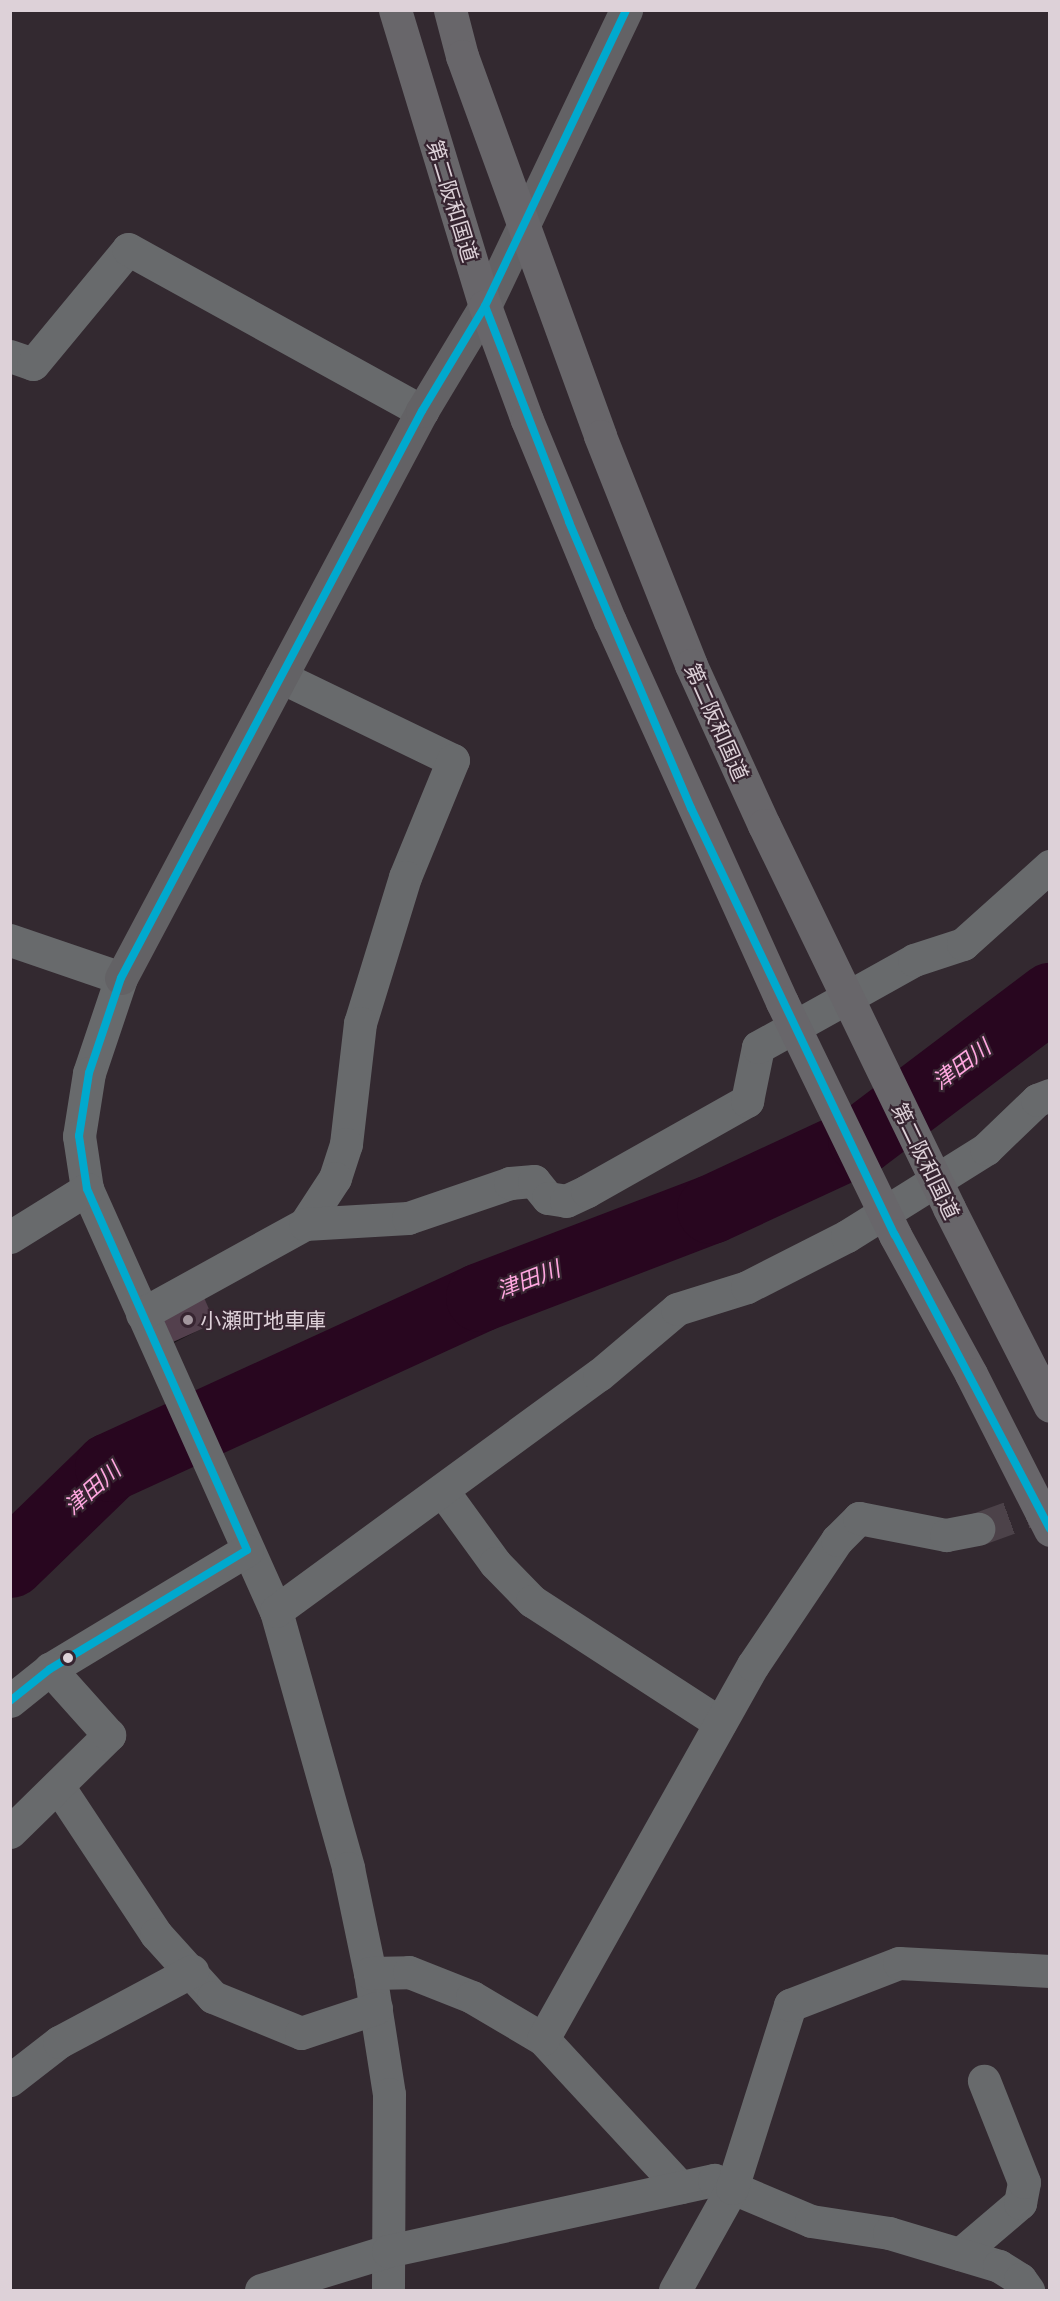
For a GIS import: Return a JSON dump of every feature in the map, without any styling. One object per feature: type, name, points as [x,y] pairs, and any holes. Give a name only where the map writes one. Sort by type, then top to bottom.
[{"type":"highway","name":"第二阪和国道","points":[[395,10],[485,306],[527,420],[610,621],[782,1002],[895,1235],[971,1374],[1050,1530]]},
{"type":"highway","name":"第二阪和国道","points":[[450,10],[524,229],[600,436],[691,665],[835,973],[949,1208],[1050,1406]]},
{"type":"street","points":[[388,2290],[389,2094],[370,1973],[348,1868],[276,1611],[167,1373],[87,1189],[79,1136],[89,1073],[121,978],[422,411],[485,306],[524,229],[626,10]]},
{"type":"street","points":[[10,356],[33,364],[128,249],[422,411]]},
{"type":"street","points":[[281,677],[453,760],[405,877],[360,1023],[346,1144],[335,1178],[305,1224]]},
{"type":"street","points":[[142,1314],[305,1224],[408,1218],[510,1183],[534,1180],[548,1198],[566,1201],[587,1191],[747,1101],[758,1047],[914,960],[963,944],[1050,866]]},
{"type":"street","points":[[10,940],[121,978]]},
{"type":"street","points":[[276,1611],[599,1375],[677,1309],[747,1287],[847,1236],[987,1149],[1037,1101],[1050,1095]]},
{"type":"street","points":[[10,1237],[87,1189]]},
{"type":"street","points":[[442,1490],[495,1563],[532,1601],[720,1723]]},
{"type":"street","points":[[543,2039],[720,1723],[779,1626],[837,1540],[858,1518],[946,1535],[978,1529]]},
{"type":"street","points":[[10,1701],[50,1669],[247,1550]]},
{"type":"street","points":[[10,1832],[109,1735],[50,1669]]},
{"type":"street","points":[[58,1786],[156,1934],[192,1971],[213,1998],[301,2032],[376,2007]]},
{"type":"street","points":[[675,2290],[732,2188],[790,2005],[899,1963],[1050,1971]]},
{"type":"street","points":[[10,2080],[59,2042],[192,1971]]},
{"type":"street","points":[[370,1973],[409,1972],[472,1996],[543,2039],[680,2187]]},
{"type":"street","points":[[960,2254],[1020,2203],[1024,2182],[984,2081]]},
{"type":"street","points":[[261,2290],[388,2251],[714,2180],[811,2222],[889,2233],[999,2266],[1020,2279],[1028,2290]]},
{"type":"building","name":"小瀬町地車庫","points":[[202,1293],[215,1323],[173,1342],[160,1316]]},
{"type":"waterway","name":"津田川","points":[[10,1563],[109,1467],[480,1297],[711,1209],[862,1139],[1050,997]]},
{"type":"waterway","points":[[1042,1005],[1050,1010]]},
{"type":"tunnel","points":[[978,1529],[1050,1503]]},
{"type":"transit line","points":[[10,1701],[50,1669],[247,1550],[87,1189],[79,1136],[89,1073],[121,978],[422,411],[485,306],[626,10]]},
{"type":"transit line","points":[[485,306],[569,522],[691,808],[895,1235],[1050,1529]]},
{"type":"place","name":"小瀬町地車庫","points":[[188,1320]]}]
